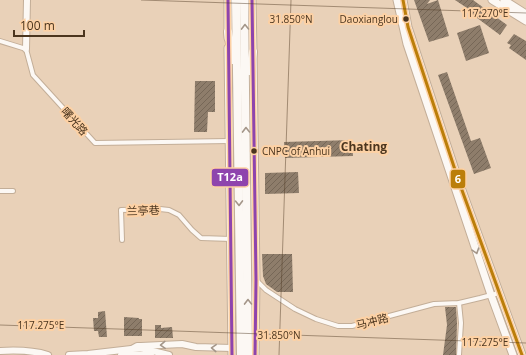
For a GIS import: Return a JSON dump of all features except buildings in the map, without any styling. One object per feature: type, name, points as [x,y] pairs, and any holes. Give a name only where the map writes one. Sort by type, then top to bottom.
[{"type":"highway","points":[[236,0],[245,52],[237,80]]},
{"type":"highway","points":[[244,0],[253,354]]},
{"type":"highway","points":[[228,32],[237,80],[241,355]]},
{"type":"main road","points":[[228,0],[232,352]]},
{"type":"main road","points":[[252,0],[245,52],[256,280],[253,354]]},
{"type":"main road","points":[[397,0],[407,44],[491,295],[513,355]]},
{"type":"main road","points":[[403,0],[408,27],[449,153],[522,355]]},
{"type":"main road","points":[[492,0],[526,21]]},
{"type":"main road","points":[[504,0],[526,14]]},
{"type":"main road","points":[[509,355],[510,347]]},
{"type":"street","points":[[0,41],[26,49],[27,0]]},
{"type":"street","name":"曙光路","points":[[26,49],[33,75],[95,143],[230,141]]},
{"type":"street","points":[[0,191],[13,191]]},
{"type":"street","name":"兰亭巷","points":[[122,240],[121,210],[148,209],[169,210],[179,215],[201,238],[231,239]]},
{"type":"street","name":"马冲路","points":[[256,280],[266,290],[295,309],[316,319],[338,326],[352,326],[434,304],[459,303],[499,293]]},
{"type":"street","points":[[459,303],[461,323],[459,355]]},
{"type":"street","points":[[130,350],[137,346],[182,344],[232,352]]},
{"type":"street","points":[[69,355],[140,348],[169,355]]},
{"type":"street","points":[[0,351],[24,350],[48,355]]},
{"type":"street","points":[[121,355],[151,355]]},
{"type":"transit line","name":"T12a","points":[[228,0],[232,355]]},
{"type":"transit line","name":"T12a","points":[[252,0],[256,280],[255,355]]},
{"type":"transit line","name":"6","points":[[403,0],[408,27],[459,182],[522,355]]},
{"type":"place","name":"Daoxianglou","points":[[406,19]]},
{"type":"place","name":"CNPC of Anhui","points":[[254,151]]},
{"type":"district","name":"Chating","points":[[364,146]]}]
